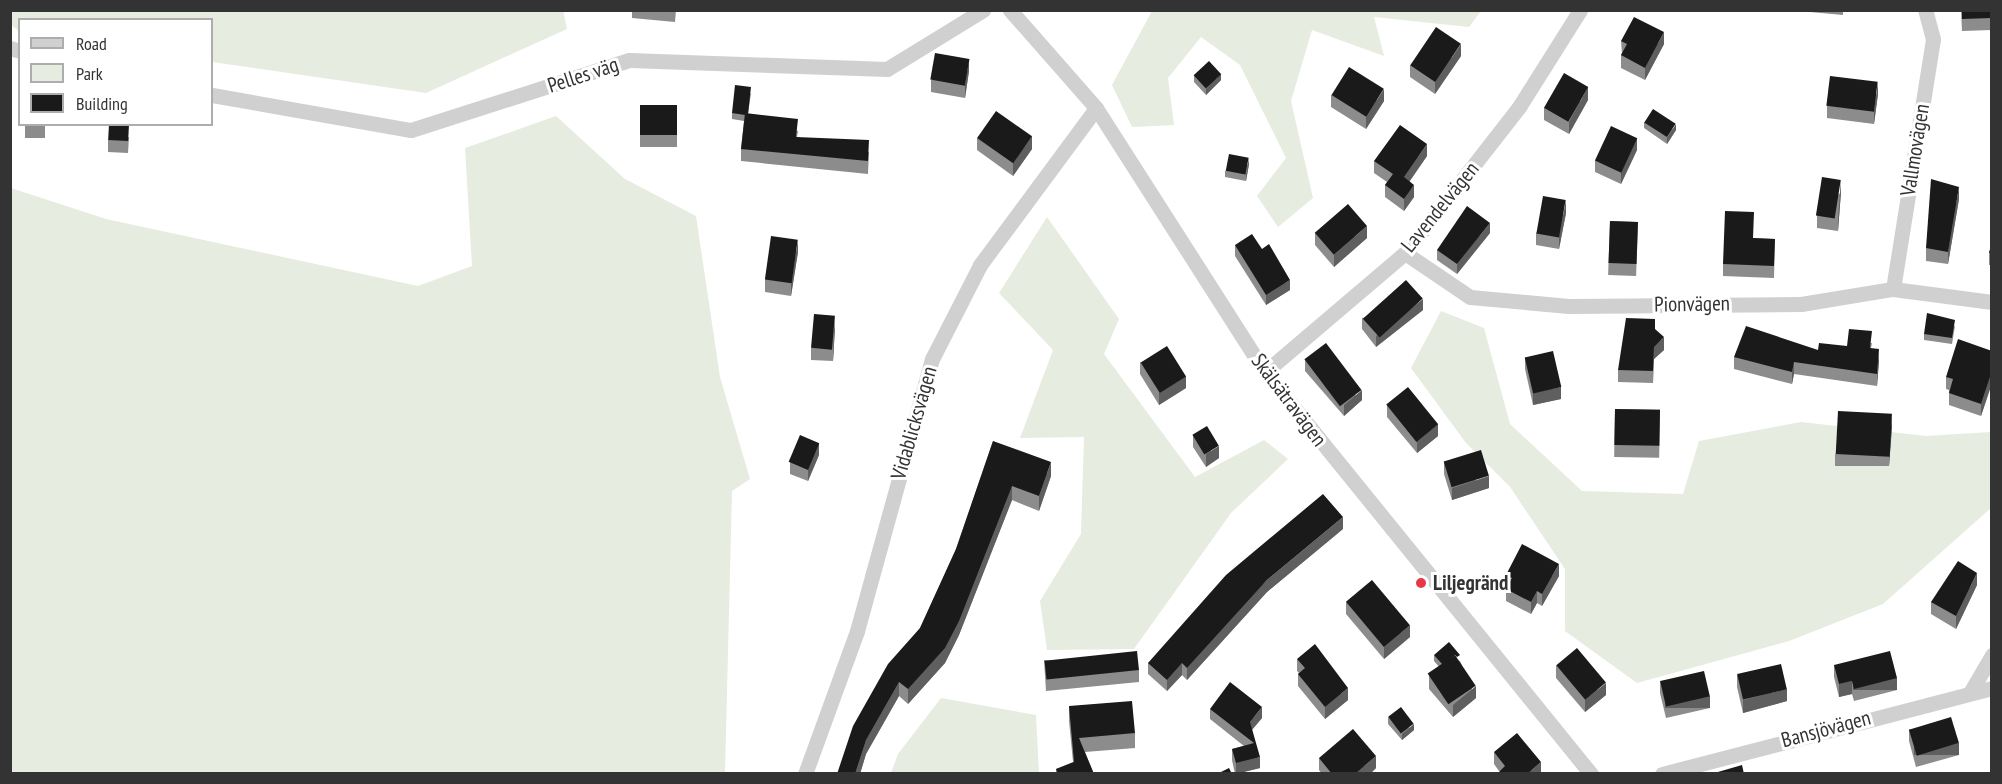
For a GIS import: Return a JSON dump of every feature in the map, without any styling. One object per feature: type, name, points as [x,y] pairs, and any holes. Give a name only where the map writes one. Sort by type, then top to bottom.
[{"type":"street","name":"Pelles väg","points":[[213,95],[411,130],[629,60],[887,69],[984,10]]},
{"type":"street","name":"Skälsätravägen","points":[[1010,10],[1096,108],[1265,372],[1591,774]]},
{"type":"street","name":"Lavendelvägen","points":[[1265,372],[1405,253],[1519,106],[1580,10]]},
{"type":"street","name":"Vallmovägen","points":[[1893,289],[1933,39],[1926,10]]},
{"type":"street","name":"Vidablicksvägen","points":[[805,774],[857,631],[932,359],[980,265],[1096,108]]},
{"type":"street","name":"Pionvägen","points":[[1405,253],[1470,297],[1569,306],[1801,303],[1893,289],[1992,302]]},
{"type":"street","points":[[1971,691],[1992,655]]},
{"type":"street","name":"Bansjövägen","points":[[1662,774],[1971,691],[1992,688]]},
{"type":"green space","points":[[11,10],[563,10],[567,29],[426,93],[213,62],[213,18],[18,18],[18,30],[11,25]]},
{"type":"green space","points":[[1152,11],[1481,11],[1469,27],[1374,17],[1384,56],[1312,30],[1291,101],[1313,198],[1278,227],[1257,196],[1286,158],[1240,65],[1201,37],[1168,78],[1174,125],[1132,127],[1112,85]]},
{"type":"green space","points":[[556,116],[625,179],[696,216],[720,377],[750,479],[732,491],[725,773],[11,773],[11,188],[106,219],[418,286],[472,266],[465,148]]},
{"type":"green space","points":[[1047,217],[1119,319],[1104,354],[1195,477],[1264,440],[1288,459],[1231,513],[1134,649],[1047,650],[1040,601],[1081,534],[1084,437],[1020,438],[1053,350],[999,293]]},
{"type":"green space","points":[[1441,311],[1484,328],[1510,424],[1582,491],[1683,494],[1699,441],[1801,422],[1926,436],[1991,432],[1991,508],[1883,604],[1789,641],[1637,683],[1565,631],[1565,569],[1510,487],[1466,443],[1411,368]]},
{"type":"green space","points":[[941,698],[1036,715],[1039,773],[891,773],[898,754]]},
{"type":"building","points":[[1962,10],[1990,10],[1991,18],[1962,19]]},
{"type":"building","points":[[1634,17],[1664,32],[1645,68],[1621,55],[1627,44],[1621,41]]},
{"type":"building","points":[[1436,27],[1461,44],[1435,82],[1410,65]]},
{"type":"building","points":[[935,53],[969,59],[965,86],[930,80]]},
{"type":"building","points":[[1209,61],[1221,74],[1206,88],[1194,75]]},
{"type":"building","points":[[1349,67],[1384,89],[1366,117],[1332,95]]},
{"type":"building","points":[[1564,73],[1588,87],[1568,122],[1544,108]]},
{"type":"building","points":[[1830,76],[1878,82],[1874,112],[1826,106]]},
{"type":"building","points":[[735,85],[751,87],[748,114],[732,113]]},
{"type":"building","points":[[640,105],[677,105],[677,135],[640,135]]},
{"type":"building","points":[[1653,109],[1676,124],[1667,137],[1644,122]]},
{"type":"building","points":[[996,111],[1032,136],[1013,163],[977,138]]},
{"type":"building","points":[[745,113],[798,119],[796,137],[869,140],[868,161],[741,149]]},
{"type":"building","points":[[1400,125],[1427,144],[1404,177],[1414,185],[1404,199],[1385,185],[1393,174],[1374,161]]},
{"type":"building","points":[[109,126],[129,126],[128,141],[108,140]]},
{"type":"building","points":[[1611,126],[1637,138],[1621,173],[1595,160]]},
{"type":"building","points":[[1229,154],[1249,158],[1245,175],[1226,171]]},
{"type":"building","points":[[1822,177],[1841,180],[1835,218],[1816,216]]},
{"type":"building","points":[[1931,179],[1959,187],[1948,252],[1926,248]]},
{"type":"building","points":[[1543,196],[1566,200],[1559,237],[1536,233]]},
{"type":"building","points":[[1348,204],[1367,226],[1334,255],[1315,233]]},
{"type":"building","points":[[1467,206],[1490,223],[1457,264],[1437,250]]},
{"type":"building","points":[[1725,211],[1754,212],[1753,238],[1775,239],[1774,266],[1723,264]]},
{"type":"building","points":[[1610,221],[1638,222],[1637,264],[1609,263]]},
{"type":"building","points":[[1252,234],[1262,249],[1269,244],[1290,280],[1266,295],[1235,245]]},
{"type":"building","points":[[771,236],[798,240],[792,283],[765,280]]},
{"type":"building","points":[[1406,280],[1423,299],[1380,337],[1363,319]]},
{"type":"building","points":[[1927,313],[1955,320],[1952,338],[1924,334]]},
{"type":"building","points":[[814,314],[835,316],[832,350],[811,348]]},
{"type":"building","points":[[1626,318],[1655,319],[1655,329],[1664,337],[1654,347],[1653,371],[1618,370]]},
{"type":"building","points":[[1746,326],[1818,350],[1819,343],[1847,346],[1849,329],[1872,331],[1870,348],[1879,349],[1877,374],[1794,362],[1792,372],[1734,357]]},
{"type":"building","points":[[1958,339],[1992,351],[1992,371],[1981,404],[1949,393],[1953,379],[1946,377]]},
{"type":"building","points":[[1326,343],[1362,390],[1340,406],[1304,359]]},
{"type":"building","points":[[1167,346],[1186,377],[1160,393],[1141,362]]},
{"type":"building","points":[[1553,351],[1561,387],[1533,394],[1525,358]]},
{"type":"building","points":[[1408,387],[1438,424],[1416,442],[1386,405]]},
{"type":"building","points":[[1615,409],[1660,410],[1659,446],[1614,445]]},
{"type":"building","points":[[1838,411],[1892,414],[1890,457],[1836,454]]},
{"type":"building","points":[[1207,426],[1219,446],[1204,454],[1192,435]]},
{"type":"building","points":[[800,435],[819,443],[808,470],[789,462]]},
{"type":"building","points":[[993,441],[1051,462],[1039,496],[1012,486],[959,621],[945,648],[908,689],[899,682],[866,740],[855,774],[837,774],[853,726],[888,664],[920,628],[956,549]]},
{"type":"building","points":[[1481,450],[1489,476],[1452,487],[1444,461]]},
{"type":"building","points":[[1323,494],[1343,517],[1267,580],[1187,668],[1182,663],[1167,680],[1148,663],[1226,575]]},
{"type":"building","points":[[1522,544],[1559,564],[1542,594],[1537,591],[1531,602],[1506,589],[1512,578],[1506,575]]},
{"type":"building","points":[[1958,561],[1977,573],[1956,616],[1931,602]]},
{"type":"building","points":[[1372,580],[1410,625],[1384,647],[1346,602]]},
{"type":"building","points":[[1449,642],[1460,655],[1457,657],[1455,655],[1443,665],[1434,655]]},
{"type":"building","points":[[1315,644],[1348,688],[1325,707],[1298,674],[1305,668],[1297,659]]},
{"type":"building","points":[[1577,648],[1606,682],[1585,700],[1556,665]]},
{"type":"building","points":[[1137,651],[1139,670],[1046,680],[1045,661]]},
{"type":"building","points":[[1890,651],[1897,678],[1854,689],[1852,681],[1839,684],[1834,665]]},
{"type":"building","points":[[1455,655],[1476,686],[1448,704],[1428,673]]},
{"type":"building","points":[[1781,664],[1787,689],[1743,699],[1737,674]]},
{"type":"building","points":[[1704,671],[1710,696],[1666,706],[1660,681]]},
{"type":"building","points":[[1230,682],[1262,707],[1250,722],[1260,757],[1236,763],[1232,749],[1254,743],[1210,709]]},
{"type":"building","points":[[1132,701],[1135,733],[1079,738],[1094,774],[1058,774],[1056,769],[1074,762],[1069,706]]},
{"type":"building","points":[[1401,707],[1414,724],[1401,733],[1388,717]]},
{"type":"building","points":[[1951,717],[1959,743],[1917,756],[1909,730]]},
{"type":"building","points":[[1353,729],[1376,756],[1355,774],[1332,774],[1319,758]]},
{"type":"building","points":[[1517,733],[1541,762],[1527,774],[1497,774],[1505,766],[1494,752]]},
{"type":"building","points":[[1742,765],[1744,774],[1711,774]]},
{"type":"building","points":[[1229,768],[1232,774],[1217,774]]},
{"type":"place","name":"Liljegränd","points":[[1421,583]]}]
